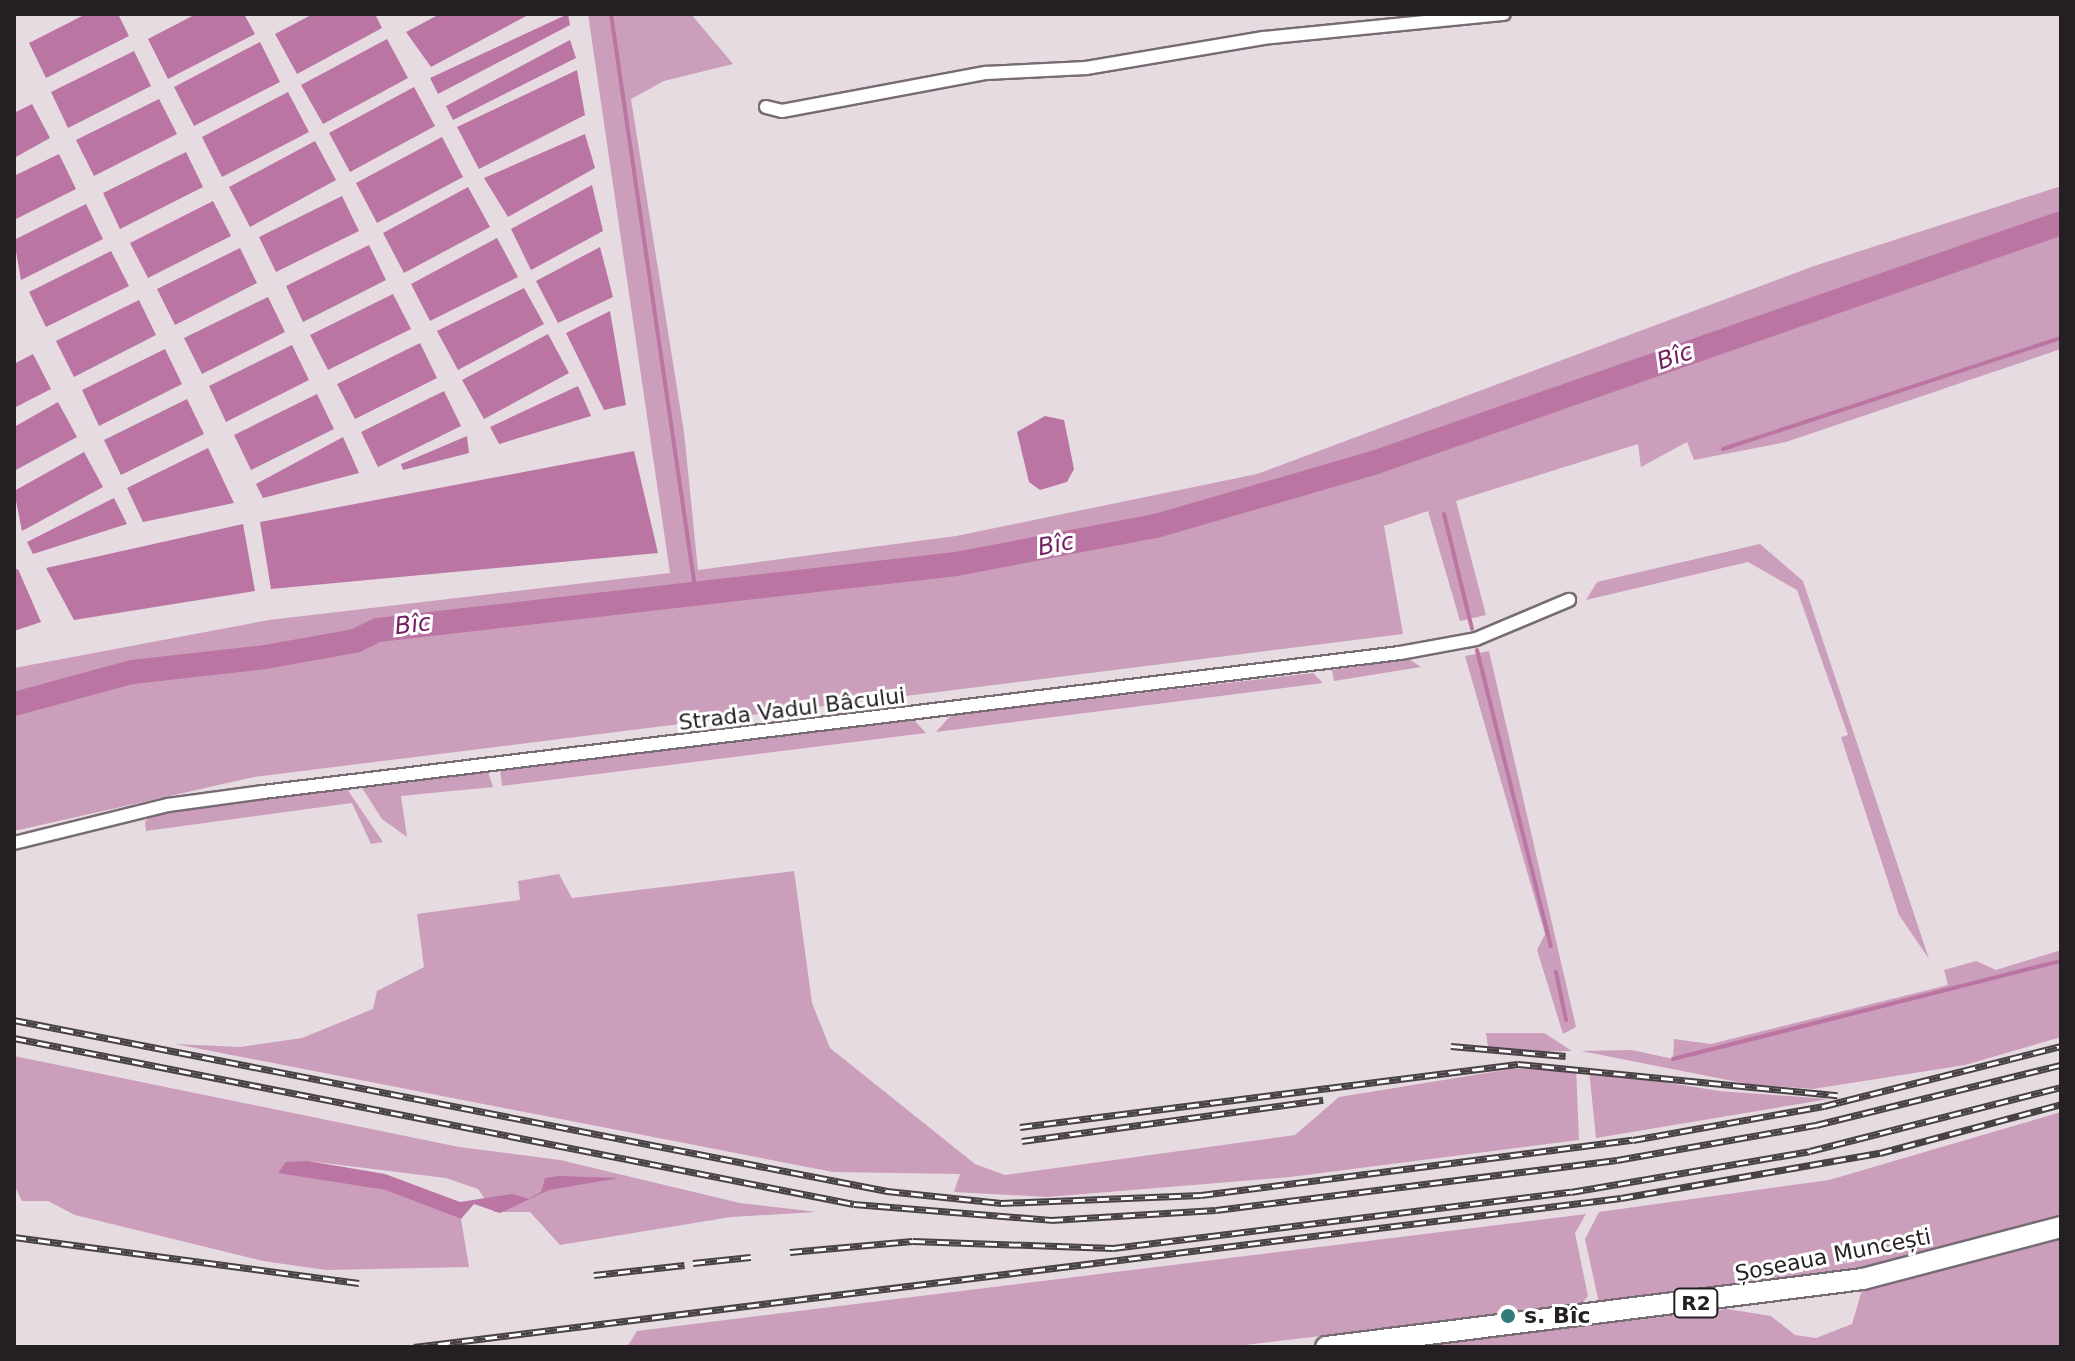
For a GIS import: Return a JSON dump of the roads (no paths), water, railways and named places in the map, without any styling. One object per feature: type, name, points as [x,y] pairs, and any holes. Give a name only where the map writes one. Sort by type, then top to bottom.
[{"type":"main road","name":"Șoseaua Muncești","points":[[1326,1347],[1863,1279],[2061,1227]]},
{"type":"street","points":[[766,107],[782,111],[986,73],[1086,68],[1263,38],[1504,14]]},
{"type":"street","name":"Strada Vadul Bâcului","points":[[14,843],[250,794],[1400,653],[1476,639],[1569,600]]},
{"type":"waterway","points":[[611,14],[695,588]]},
{"type":"waterway","name":"Bîc","points":[[14,704],[132,672],[265,657],[355,641],[378,630],[956,564],[1156,526],[1376,462],[2061,223]]},
{"type":"waterway","points":[[1723,449],[2061,338]]},
{"type":"waterway","points":[[1444,514],[1472,629]]},
{"type":"waterway","points":[[1477,650],[1551,946]]},
{"type":"waterway","points":[[1673,1059],[2061,961]]},
{"type":"waterway","points":[[1556,972],[1566,1020]]},
{"type":"railway","points":[[14,1020],[887,1191],[1001,1203],[1201,1195],[1633,1140],[1824,1106],[2061,1046]]},
{"type":"railway","points":[[14,1038],[854,1204],[1051,1220],[1216,1210],[1617,1160],[1816,1125],[2061,1065]]},
{"type":"railway","points":[[1451,1046],[1566,1056]]},
{"type":"railway","points":[[1020,1127],[1518,1064],[1837,1095]]},
{"type":"railway","points":[[790,1252],[913,1241],[1113,1248],[1571,1192],[1810,1151],[2061,1087]]},
{"type":"railway","points":[[1022,1141],[1323,1100]]},
{"type":"railway","points":[[414,1347],[1621,1198],[1880,1153],[2061,1104]]},
{"type":"railway","points":[[14,1237],[359,1283]]},
{"type":"railway","points":[[693,1263],[751,1257]]},
{"type":"railway","points":[[594,1275],[684,1265]]},
{"type":"place","name":"s. Bîc","points":[[1508,1316]]}]
